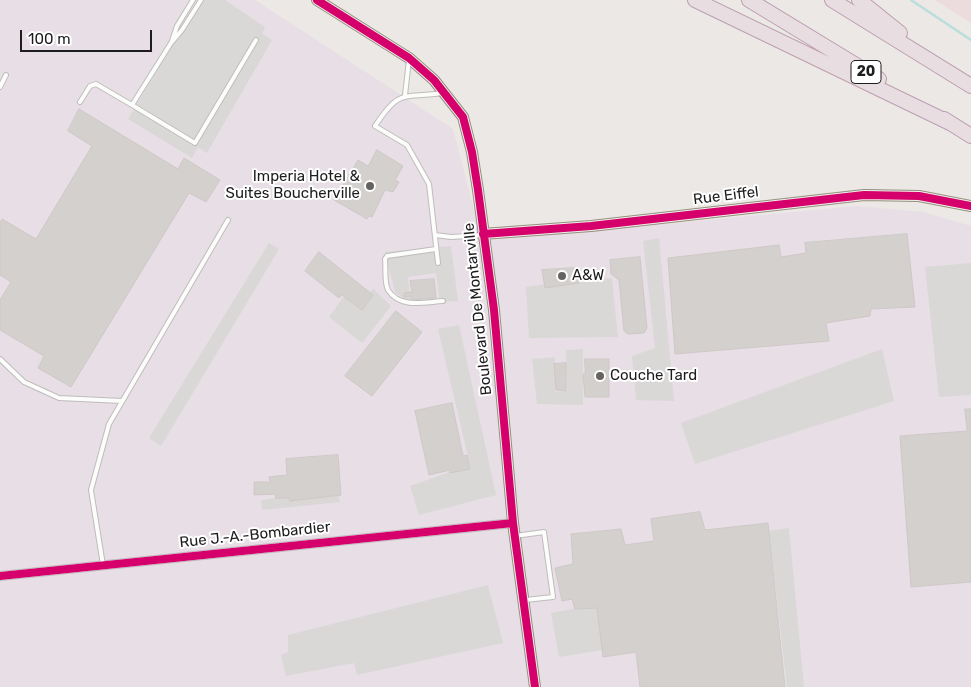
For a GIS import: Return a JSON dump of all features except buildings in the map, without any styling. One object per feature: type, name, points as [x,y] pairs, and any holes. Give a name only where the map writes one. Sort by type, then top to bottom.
[{"type":"highway","points":[[695,0],[952,124]]},
{"type":"highway","name":"20","points":[[749,0],[971,136]]},
{"type":"highway","points":[[832,0],[971,86]]},
{"type":"highway","points":[[859,0],[949,72]]},
{"type":"street","name":"Boulevard De Montarville","points":[[316,0],[409,58],[434,80],[463,117],[472,152],[494,310],[513,523],[536,687]]},
{"type":"street","name":"Rue Eiffel","points":[[484,234],[591,226],[864,195],[919,196],[971,206]]},
{"type":"street","name":"Rue J.-A.-Bombardier","points":[[0,576],[513,523]]},
{"type":"lane","points":[[171,43],[176,26],[193,0]]},
{"type":"lane","points":[[132,105],[201,0]]},
{"type":"lane","points":[[80,102],[90,86],[96,84],[194,143],[256,40]]},
{"type":"lane","points":[[405,95],[409,58]]},
{"type":"lane","points":[[0,86],[6,75]]},
{"type":"lane","points":[[438,263],[430,184],[407,145],[375,126],[388,106],[405,95],[444,93]]},
{"type":"lane","points":[[103,565],[91,490],[109,424],[228,220]]},
{"type":"lane","points":[[435,235],[484,234]]},
{"type":"lane","points":[[436,249],[387,256],[385,259],[387,285],[388,291],[406,303],[443,301]]},
{"type":"lane","points":[[0,359],[24,382],[59,398],[122,401]]},
{"type":"lane","points":[[515,536],[544,532],[553,597],[524,600]]},
{"type":"shaded area","points":[[0,0],[255,0],[453,129],[482,241],[857,206],[923,212],[971,226],[971,687],[0,687]]},
{"type":"shaded area","points":[[200,0],[225,0],[265,27],[262,34],[272,40],[207,153],[198,147],[192,158],[128,119]]},
{"type":"shaded area","points":[[935,0],[971,0],[971,23]]},
{"type":"shaded area","points":[[659,238],[674,401],[636,400],[632,356],[655,348],[643,241]]},
{"type":"shaded area","points":[[269,243],[279,249],[161,446],[149,438]]},
{"type":"shaded area","points":[[451,246],[458,301],[440,302],[436,273],[408,277],[411,304],[395,292],[385,252]]},
{"type":"shaded area","points":[[971,263],[971,395],[939,397],[925,267]]},
{"type":"shaded area","points":[[612,278],[618,337],[529,338],[526,287],[584,279]]},
{"type":"shaded area","points":[[373,289],[391,306],[362,343],[329,317],[345,295],[359,305]]},
{"type":"shaded area","points":[[459,325],[496,495],[419,515],[410,486],[470,465],[438,329]]},
{"type":"shaded area","points":[[583,349],[583,405],[537,404],[532,359],[555,357],[555,392],[567,391],[566,350]]},
{"type":"shaded area","points":[[882,349],[894,401],[695,464],[681,423]]},
{"type":"shaded area","points":[[337,489],[340,502],[262,510],[261,500]]},
{"type":"shaded area","points":[[789,528],[804,687],[787,687],[769,531]]},
{"type":"shaded area","points":[[488,585],[503,643],[357,675],[354,663],[286,676],[281,655],[288,652],[288,635]]},
{"type":"shaded area","points":[[597,604],[603,650],[559,657],[551,613]]},
{"type":"waterway","points":[[911,0],[971,40]]},
{"type":"cycle path","points":[[317,0],[409,58],[434,80],[463,117],[472,152],[494,310],[513,523],[535,687]]},
{"type":"cycle path","points":[[483,234],[591,226],[864,195],[919,196],[971,206]]},
{"type":"cycle path","points":[[0,576],[513,523]]},
{"type":"place","name":"Imperia Hotel & Suites Boucherville","points":[[370,186]]},
{"type":"place","name":"A&W","points":[[562,276]]},
{"type":"place","name":"Couche Tard","points":[[600,376]]}]
